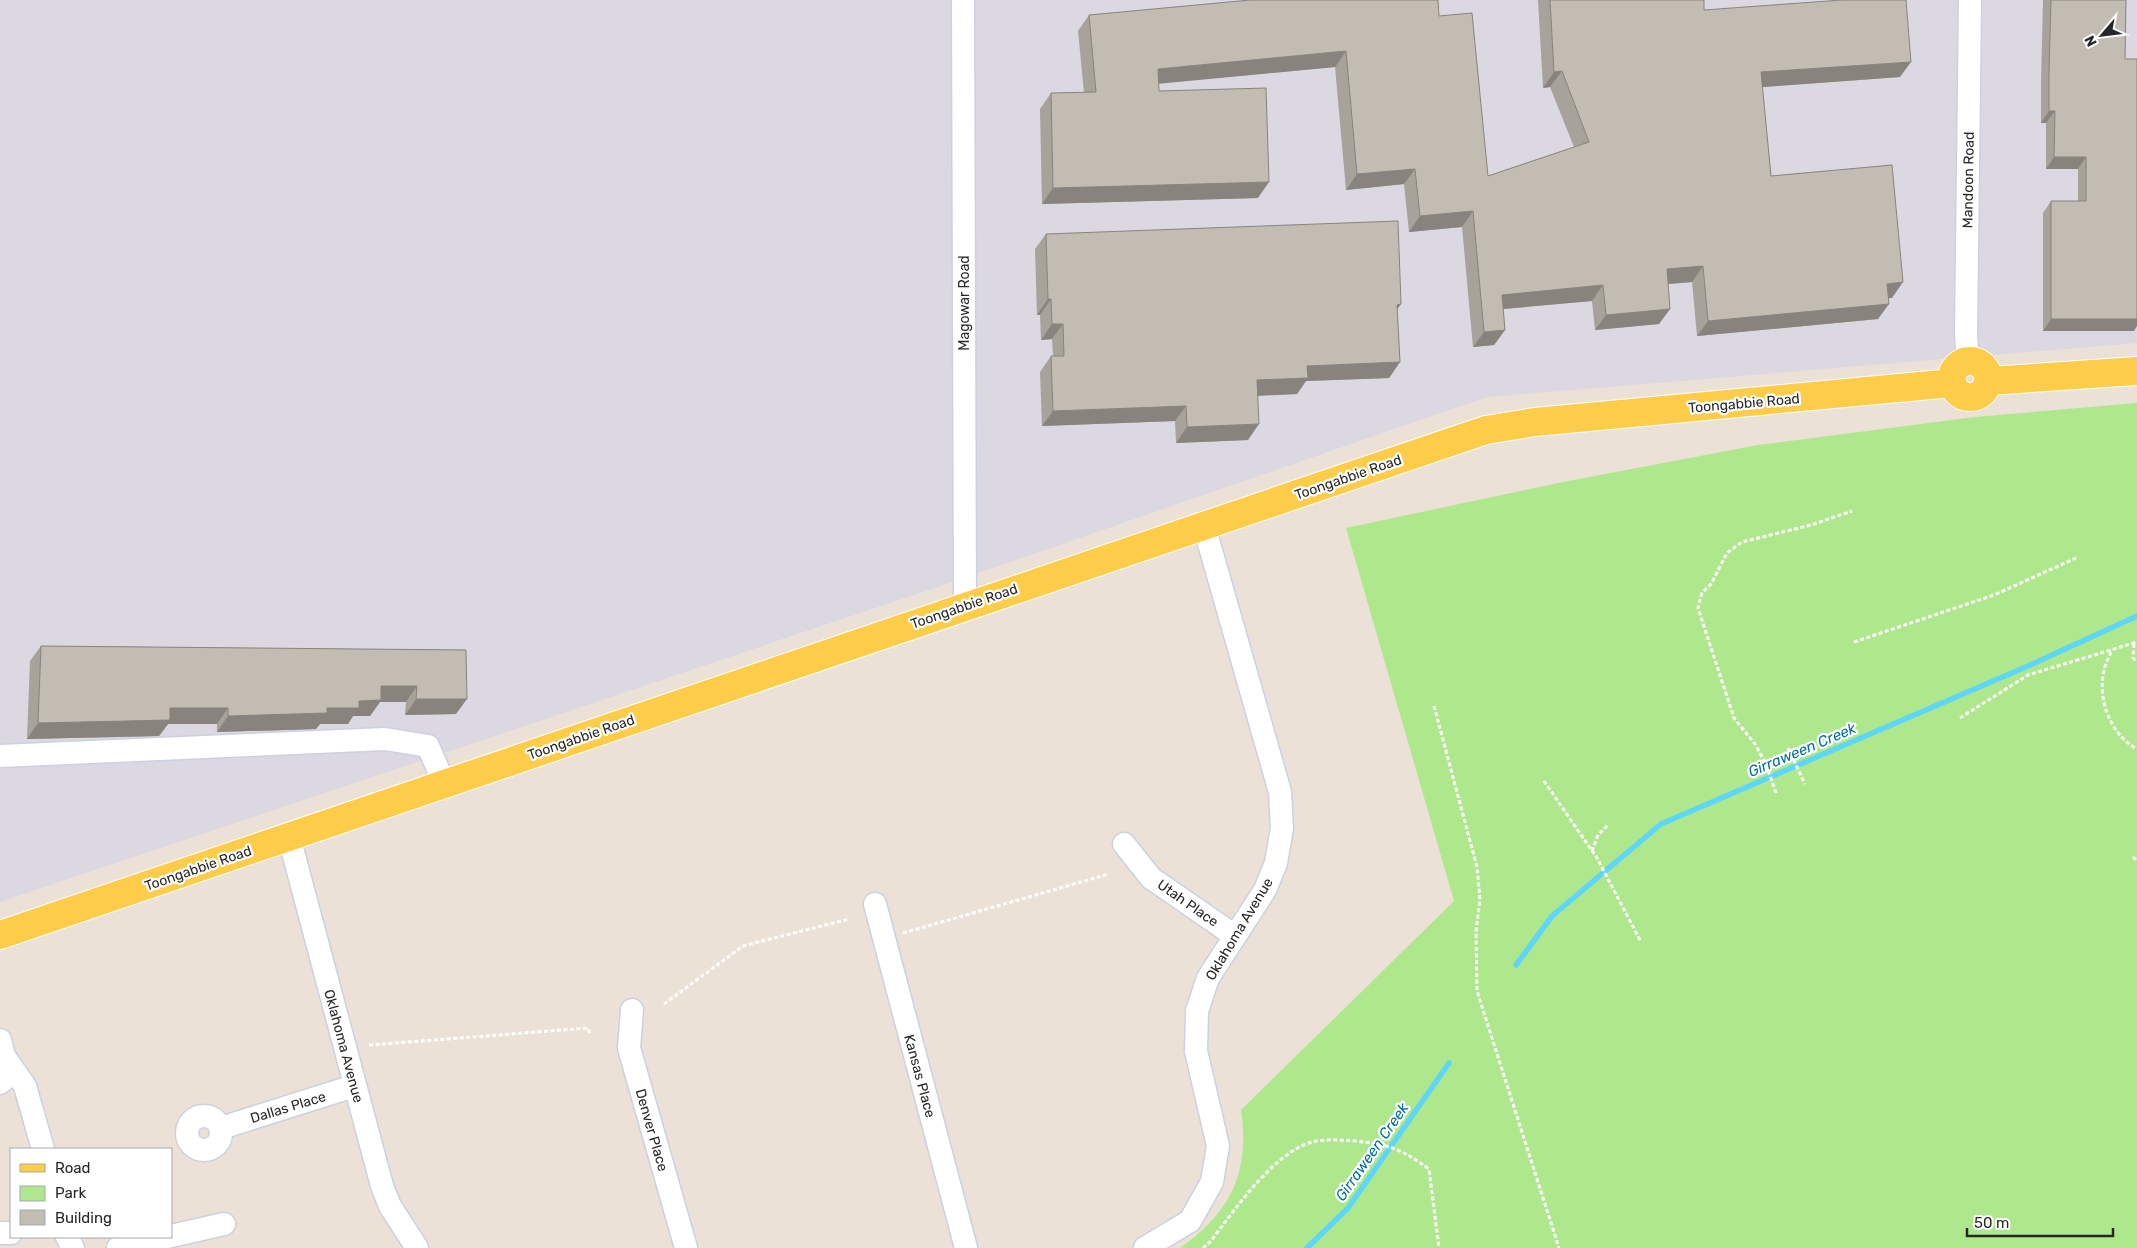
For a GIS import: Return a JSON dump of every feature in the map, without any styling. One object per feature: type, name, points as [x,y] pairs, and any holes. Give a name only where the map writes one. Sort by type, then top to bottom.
[{"type":"main road","points":[[1968,361],[1977,362],[1983,366],[1987,372],[1988,381],[1982,392],[1976,396],[1968,397],[1956,391],[1952,383],[1953,371],[1957,365],[1968,361]]},
{"type":"main road","points":[[1988,381],[2137,371]]},
{"type":"main road","name":"Toongabbie Road","points":[[0,935],[1486,430],[1535,422],[1952,383]]},
{"type":"street","name":"Magowar Road","points":[[962,0],[965,606]]},
{"type":"street","name":"Mandoon Road","points":[[1968,361],[1966,335],[1970,0]]},
{"type":"street","name":"Oklahoma Avenue","points":[[1145,1248],[1190,1221],[1212,1182],[1218,1146],[1196,1051],[1197,1011],[1208,978],[1265,890],[1276,864],[1282,828],[1280,792],[1204,526]]},
{"type":"street","points":[[0,756],[385,739],[428,746],[444,783]]},
{"type":"street","name":"Oklahoma Avenue","points":[[289,837],[354,1086],[385,1196],[417,1248]]},
{"type":"street","name":"Utah Place","points":[[1124,844],[1151,878],[1235,936]]},
{"type":"street","name":"Kansas Place","points":[[874,904],[966,1248]]},
{"type":"street","name":"Denver Place","points":[[632,1010],[629,1048],[686,1248]]},
{"type":"street","points":[[0,1083],[6,1078],[2,1048]]},
{"type":"street","points":[[2,1048],[25,1086],[43,1148]]},
{"type":"street","name":"Dallas Place","points":[[221,1128],[354,1086]]},
{"type":"street","points":[[172,1236],[224,1224]]},
{"type":"street","points":[[118,1248],[163,1238]]},
{"type":"path","points":[[1776,793],[1766,764],[1755,744],[1734,718],[1727,700],[1698,608],[1702,593],[1711,584],[1728,554],[1742,542],[1811,525],[1852,511]]},
{"type":"path","points":[[1854,642],[1994,595],[2076,558]]},
{"type":"path","points":[[1960,718],[2028,675],[2052,667],[2112,651],[2135,642],[2133,658],[2137,662]]},
{"type":"path","points":[[2112,651],[2104,670],[2103,694],[2108,714],[2116,732],[2126,744],[2137,749]]},
{"type":"path","points":[[1434,706],[1477,867],[1480,899],[1480,917],[1476,932],[1478,991],[1559,1248]]},
{"type":"path","points":[[1788,748],[1805,784]]},
{"type":"path","points":[[1544,781],[1597,858],[1640,940]]},
{"type":"path","points":[[1592,851],[1598,835],[1608,825]]},
{"type":"path","points":[[2133,857],[2137,861]]},
{"type":"path","points":[[896,935],[1110,874]]},
{"type":"path","points":[[664,1004],[743,946],[848,919]]},
{"type":"path","points":[[369,1045],[588,1028],[590,1035]]},
{"type":"path","points":[[1203,1248],[1210,1242],[1254,1186],[1287,1154],[1316,1141],[1341,1140],[1380,1144],[1404,1152],[1429,1169],[1438,1248]]},
{"type":"shaded area","points":[[0,0],[2137,0],[2137,343],[1487,397],[929,590],[0,902]]},
{"type":"green space","points":[[2137,403],[2137,1248],[1180,1248],[1212,1220],[1224,1205],[1233,1189],[1239,1172],[1242,1153],[1241,1110],[1454,901],[1346,528],[1563,482],[1758,445],[1975,417]]},
{"type":"building","points":[[1250,0],[1438,0],[1439,16],[1472,13],[1488,176],[1589,142],[1562,71],[1554,72],[1550,0],[1704,0],[1704,10],[1842,0],[1906,0],[1911,62],[1761,72],[1771,176],[1892,165],[1903,282],[1887,284],[1889,304],[1708,321],[1703,266],[1667,269],[1670,309],[1606,315],[1603,285],[1502,295],[1505,330],[1484,332],[1473,211],[1420,216],[1415,169],[1357,174],[1346,51],[1158,69],[1159,91],[1266,88],[1269,182],[1053,188],[1051,93],[1096,92],[1089,15]]},
{"type":"building","points":[[2051,0],[2126,0],[2125,59],[2137,59],[2137,319],[2051,319],[2051,201],[2086,201],[2086,157],[2054,157],[2055,111],[2049,111]]},
{"type":"building","points":[[1398,221],[1401,304],[1397,305],[1400,362],[1307,366],[1308,378],[1257,380],[1259,424],[1187,427],[1186,406],[1053,411],[1051,356],[1064,356],[1063,324],[1052,324],[1051,299],[1048,299],[1046,234]]},
{"type":"building","points":[[41,646],[466,650],[467,699],[416,699],[417,686],[381,686],[381,700],[359,701],[359,708],[327,708],[327,713],[228,716],[228,708],[170,708],[170,720],[38,723]]},
{"type":"waterway","name":"Girraween Creek","points":[[1516,965],[1552,916],[1661,824],[2028,666],[2137,616]]},
{"type":"waterway","name":"Girraween Creek","points":[[1307,1248],[1348,1208],[1449,1063]]}]
